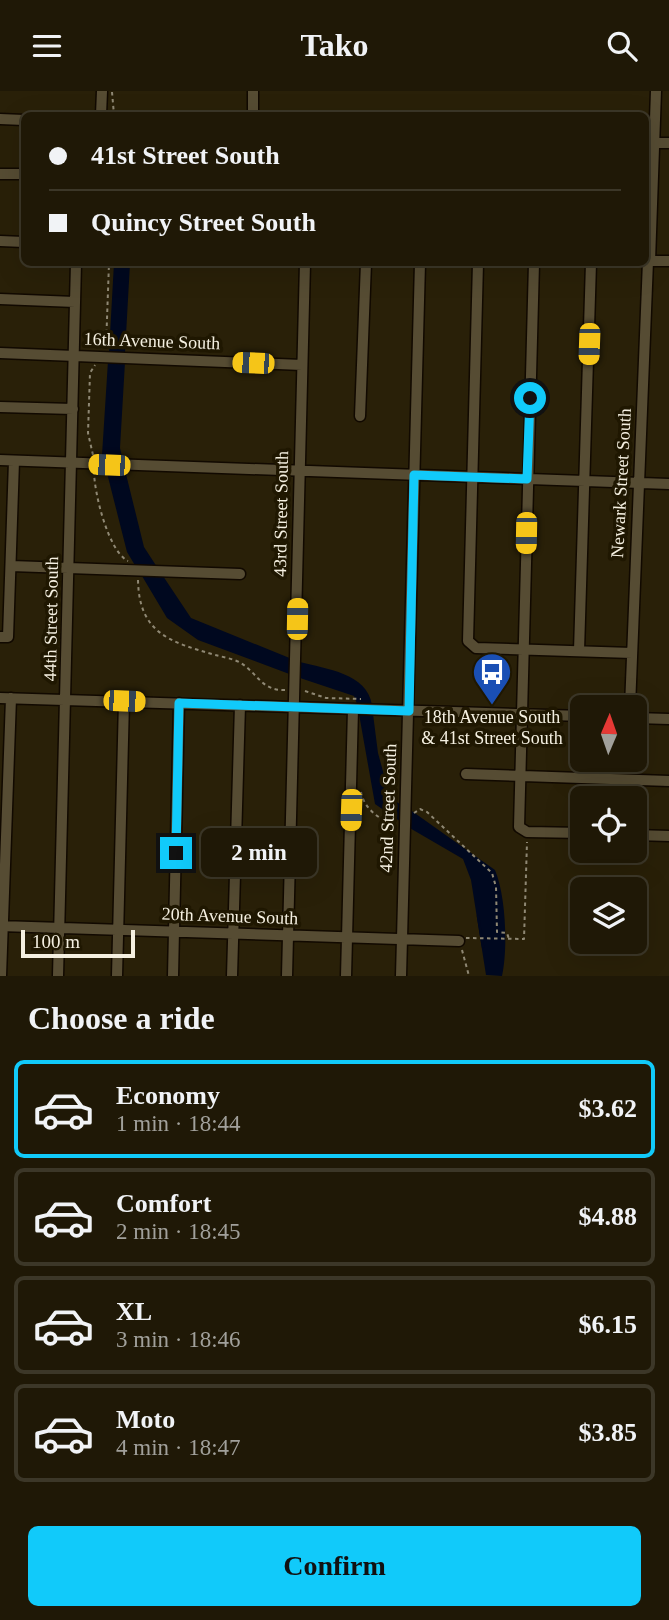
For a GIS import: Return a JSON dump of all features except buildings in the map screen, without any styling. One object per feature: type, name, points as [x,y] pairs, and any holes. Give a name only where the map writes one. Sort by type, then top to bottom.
[{"type":"street","points":[[101,112],[102,91]]},
{"type":"street","points":[[253,91],[253,112]]},
{"type":"street","name":"Newark Street South","points":[[649,197],[650,143],[656,91]]},
{"type":"street","points":[[0,119],[21,120]]},
{"type":"street","points":[[650,143],[669,143]]},
{"type":"street","points":[[0,174],[21,174]]},
{"type":"street","points":[[0,241],[21,242]]},
{"type":"street","points":[[649,261],[669,261]]},
{"type":"street","name":"44th Street South","points":[[58,976],[76,266]]},
{"type":"street","name":"43rd Street South","points":[[287,976],[305,266]]},
{"type":"street","points":[[359,416],[366,266]]},
{"type":"street","name":"42nd Street South","points":[[401,976],[420,266]]},
{"type":"street","points":[[478,266],[468,641],[476,648],[632,653]]},
{"type":"street","points":[[534,266],[520,776],[523,829],[570,832]]},
{"type":"street","points":[[579,652],[591,266]]},
{"type":"street","name":"Newark Street South","points":[[630,695],[634,539],[640,482],[648,266]]},
{"type":"street","points":[[0,299],[75,302]]},
{"type":"street","name":"16th Avenue South","points":[[0,353],[302,365]]},
{"type":"street","points":[[0,407],[73,409]]},
{"type":"street","points":[[0,460],[669,484]]},
{"type":"street","points":[[0,636],[8,637],[14,461]]},
{"type":"street","points":[[11,566],[240,574]]},
{"type":"street","points":[[1,976],[5,698],[570,716]]},
{"type":"street","points":[[117,976],[124,701]]},
{"type":"street","points":[[173,976],[179,703]]},
{"type":"street","points":[[232,976],[240,705]]},
{"type":"street","points":[[346,976],[357,709]]},
{"type":"street","points":[[648,718],[669,719]]},
{"type":"street","points":[[466,773],[669,781]]},
{"type":"street","points":[[647,835],[669,836]]},
{"type":"street","name":"20th Avenue South","points":[[1,926],[461,939]]},
{"type":"path","points":[[112,91],[114,112]]},
{"type":"path","points":[[109,266],[105,363],[91,368],[88,433],[94,464],[95,491],[114,546],[125,560],[137,565],[142,608],[161,635],[172,642],[242,663],[270,688],[295,690],[326,698],[361,699],[357,709]]},
{"type":"path","points":[[360,790],[368,808],[382,819],[404,826],[413,825],[416,810],[427,812],[484,862],[496,887],[497,932],[507,933],[509,939]]},
{"type":"path","points":[[469,976],[461,939],[524,939],[523,829]]},
{"type":"water","points":[[114,266],[130,266],[125,353],[109,352]]},
{"type":"water","points":[[108,361],[125,362],[120,448],[123,461],[103,460],[102,455]]},
{"type":"water","points":[[106,469],[125,470],[144,547],[157,567],[136,567],[127,552]]},
{"type":"water","points":[[142,576],[163,576],[191,618],[292,659],[292,675],[198,640],[167,618]]},
{"type":"water","points":[[300,662],[333,670],[354,679],[369,694],[372,705],[357,704],[354,696],[300,678]]},
{"type":"water","points":[[359,714],[373,714],[378,753],[390,797],[401,805],[401,822],[375,804]]},
{"type":"water","points":[[409,809],[495,870],[502,894],[505,923],[502,976],[486,975],[471,880],[463,859],[408,827]]},
{"type":"waterway","points":[[478,916],[483,947]]},
{"type":"place","name":"18th Avenue South & 41st Street South","points":[[492,706]]},
{"type":"route","points":[[176,853],[179,703],[409,711],[414,475],[527,479],[530,398]]}]
